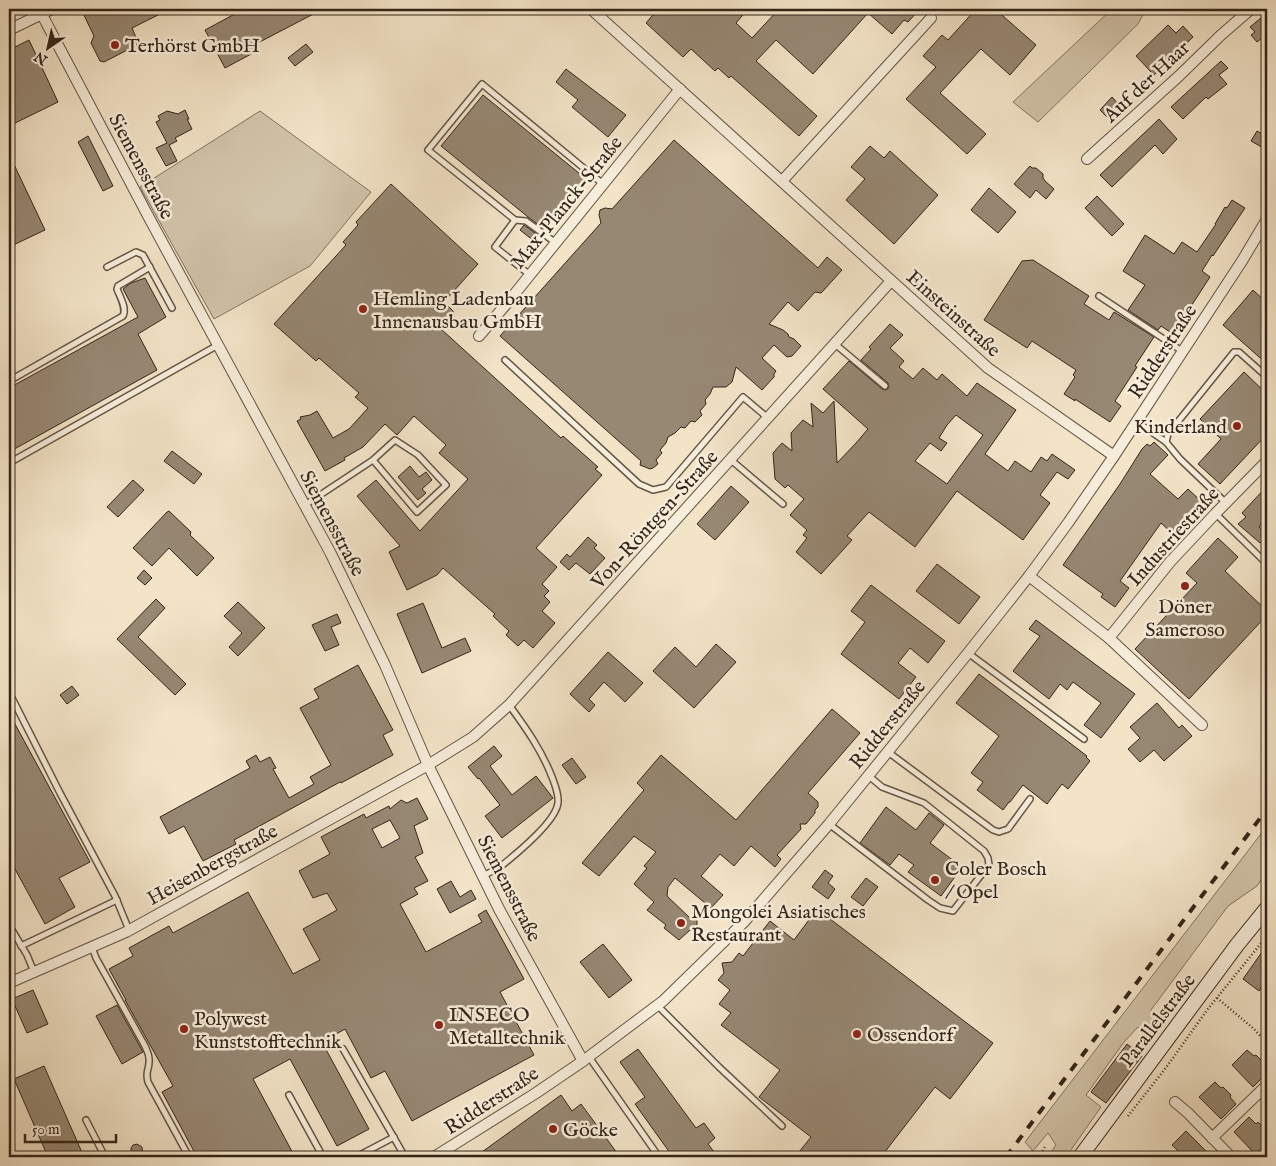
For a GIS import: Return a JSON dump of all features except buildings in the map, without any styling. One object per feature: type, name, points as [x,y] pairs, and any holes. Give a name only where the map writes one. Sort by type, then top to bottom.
[{"type":"main road","name":"Parallelstraße","points":[[1080,1157],[1237,945],[1267,908]]},
{"type":"street","points":[[9,30],[40,12],[52,9]]},
{"type":"street","name":"Einsteinstraße","points":[[591,9],[988,368],[1114,456]]},
{"type":"street","name":"Auf der Haar","points":[[1087,159],[1251,9]]},
{"type":"street","name":"Siemensstraße","points":[[40,12],[330,552],[428,765],[499,909],[586,1058]]},
{"type":"street","points":[[782,181],[931,18]]},
{"type":"street","name":"Max-Planck-Straße","points":[[479,336],[680,88]]},
{"type":"street","name":"Ridderstraße","points":[[434,1157],[449,1154],[586,1058],[663,1001],[744,922],[829,824],[1029,576],[1137,422],[1242,261],[1267,218]]},
{"type":"street","name":"Von-Röntgen-Straße","points":[[428,765],[473,736],[510,705],[891,281]]},
{"type":"street","name":"Industriestraße","points":[[1109,638],[1170,562],[1267,461]]},
{"type":"street","points":[[1029,576],[1109,638],[1202,725]]},
{"type":"street","name":"Heisenbergstraße","points":[[9,983],[129,930],[428,765]]},
{"type":"street","points":[[1212,1138],[1267,1084]]},
{"type":"street","points":[[1175,1102],[1228,1155],[1226,1157]]},
{"type":"lane","points":[[556,243],[526,221],[515,220],[428,150],[482,84],[603,184]]},
{"type":"lane","points":[[515,220],[495,247],[530,275]]},
{"type":"lane","points":[[108,267],[136,252],[143,255],[172,308]]},
{"type":"lane","points":[[9,381],[123,316],[125,309],[117,289],[118,286],[150,267]]},
{"type":"lane","points":[[1099,296],[1183,351]]},
{"type":"lane","points":[[835,344],[885,386]]},
{"type":"lane","points":[[9,463],[218,345]]},
{"type":"lane","points":[[1166,442],[1168,434],[1234,352],[1240,352],[1267,378]]},
{"type":"lane","points":[[505,360],[639,484],[653,490],[666,487],[743,397],[768,418]]},
{"type":"lane","points":[[1137,422],[1166,442],[1180,459],[1226,503]]},
{"type":"lane","points":[[304,506],[373,460],[394,440],[418,454],[446,485],[417,512],[373,460]]},
{"type":"lane","points":[[731,460],[783,504]]},
{"type":"lane","points":[[1215,514],[1264,561]]},
{"type":"lane","points":[[968,653],[1084,739]]},
{"type":"lane","points":[[9,692],[117,900],[129,930]]},
{"type":"lane","points":[[483,876],[499,867],[536,836],[549,821],[558,804],[558,792],[546,763],[530,734],[510,705]]},
{"type":"lane","points":[[888,752],[993,830],[999,832],[1008,828],[1030,799]]},
{"type":"lane","points":[[829,824],[928,900],[940,908],[953,911],[989,865],[984,851],[924,803],[882,787],[868,775]]},
{"type":"lane","points":[[21,946],[117,900]]},
{"type":"lane","points":[[9,924],[35,972]]},
{"type":"lane","points":[[92,947],[96,958],[145,1046],[150,1064],[146,1070],[146,1077],[189,1157]]},
{"type":"lane","points":[[657,1005],[782,1126]]},
{"type":"lane","points":[[343,1049],[405,1157]]},
{"type":"lane","points":[[586,1058],[659,1157]]},
{"type":"lane","points":[[289,1095],[323,1157]]},
{"type":"lane","points":[[86,1120],[105,1157]]},
{"type":"lane","points":[[356,1157],[394,1137]]},
{"type":"lane","points":[[9,1151],[12,1157]]},
{"type":"path","points":[[1126,1119],[1168,1065],[1207,1010],[1267,936]]},
{"type":"path","points":[[1217,998],[1254,1029],[1267,1043]]},
{"type":"path","points":[[1039,1157],[1046,1144]]},
{"type":"shaded area","points":[[1112,9],[1146,9],[1138,24],[1038,122],[1013,102]]},
{"type":"shaded area","points":[[260,111],[371,192],[310,266],[214,319],[140,187]]},
{"type":"shaded area","points":[[1267,826],[1267,871],[1257,886],[1228,906],[1151,1010],[1166,1021],[1153,1038],[1138,1027],[1124,1042],[1086,1095],[1101,1107],[1066,1157],[1049,1157],[1056,1145],[1048,1133],[1033,1151],[1025,1142]]},
{"type":"railway","points":[[1006,1157],[1267,809]]},
{"type":"place","name":"Terhörst GmbH","points":[[115,45]]},
{"type":"place","name":"Hemling Ladenbau Innenausbau GmbH","points":[[363,309]]},
{"type":"place","name":"Kinderland","points":[[1237,426]]},
{"type":"place","name":"Döner Sameroso","points":[[1185,586]]},
{"type":"place","name":"Coler Bosch / Opel","points":[[935,880]]},
{"type":"place","name":"Mongolei Asiatisches Restaurant","points":[[681,923]]},
{"type":"place","name":"INSECO Metalltechnik","points":[[439,1025]]},
{"type":"place","name":"Polywest Kunststofftechnik","points":[[184,1029]]},
{"type":"place","name":"Ossendorf","points":[[857,1034]]},
{"type":"place","name":"Göcke","points":[[553,1129]]}]
